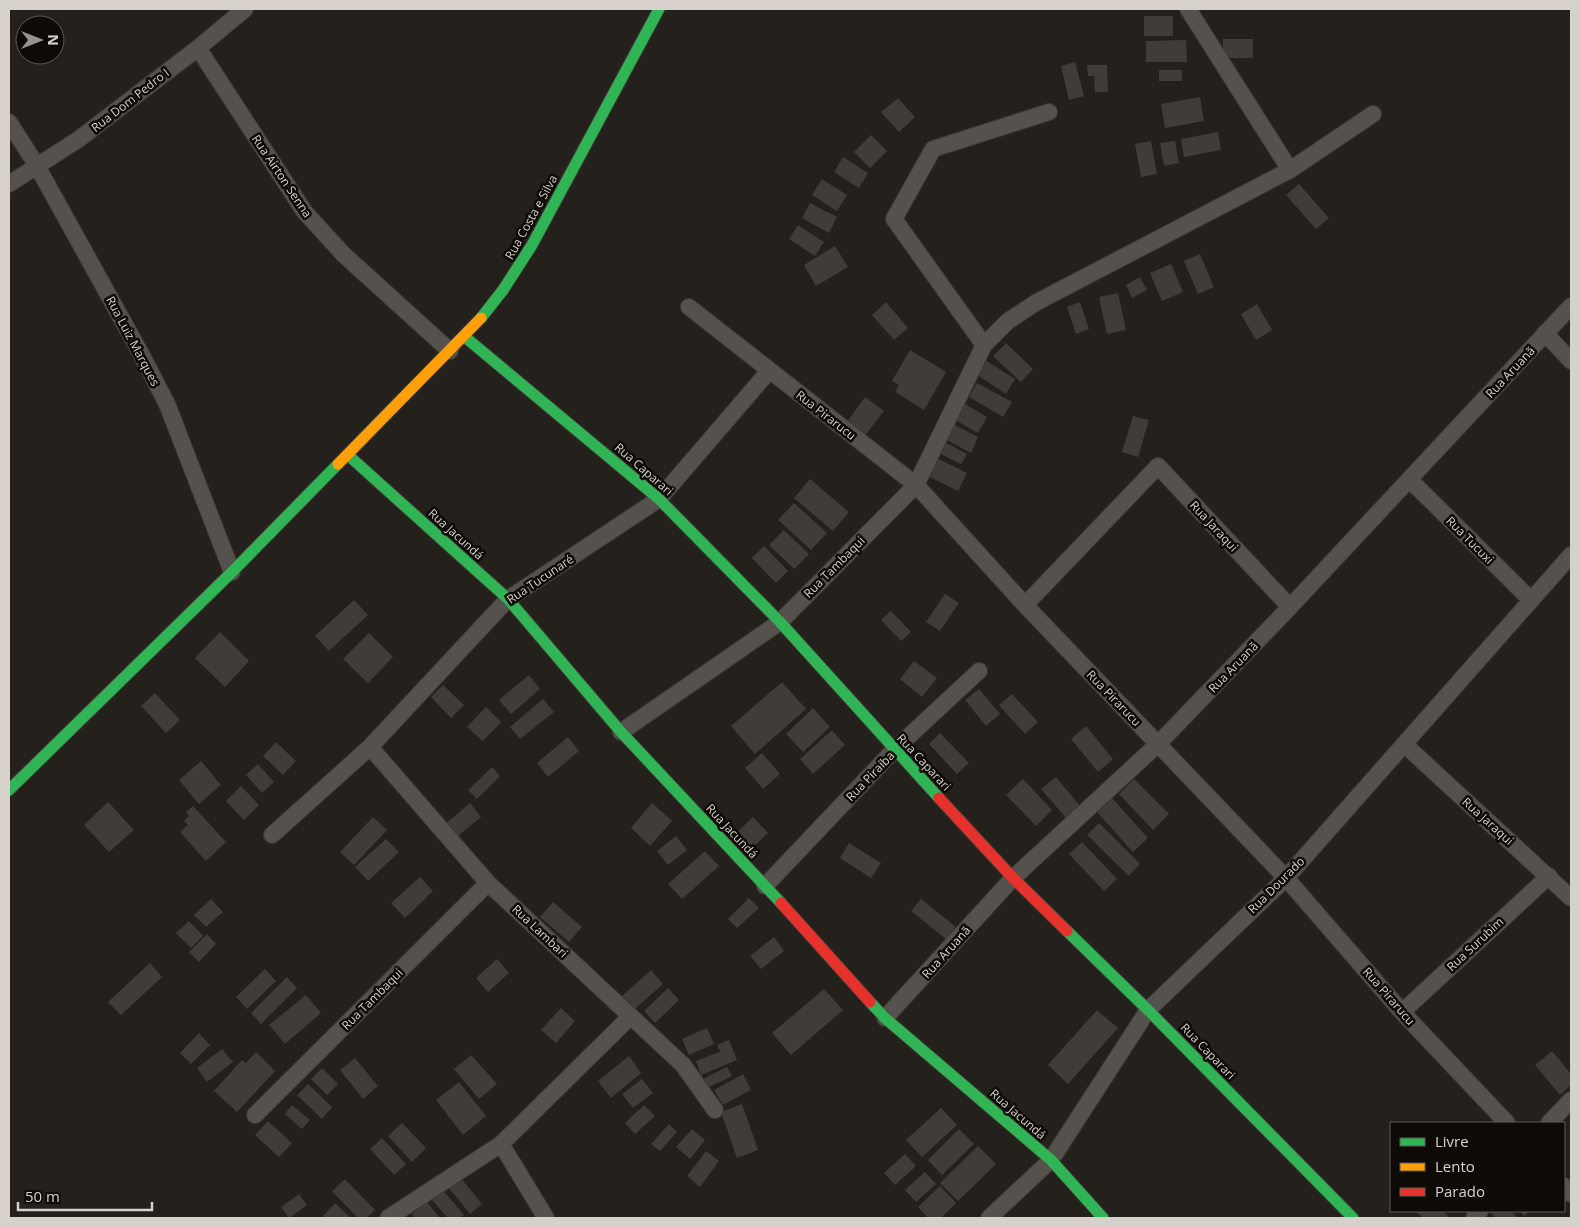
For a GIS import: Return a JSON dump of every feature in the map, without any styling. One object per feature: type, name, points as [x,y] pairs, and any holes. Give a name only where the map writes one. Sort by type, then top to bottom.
[{"type":"street","name":"Rua Dom Pedro I","points":[[9,184],[79,139],[198,48],[245,9]]},
{"type":"street","name":"Rua Costa e Silva","points":[[9,790],[232,572],[466,337],[500,295],[528,254],[659,9]]},
{"type":"street","points":[[1188,9],[1290,170]]},
{"type":"street","name":"Rua Airton Senna","points":[[198,48],[304,212],[343,254],[450,351]]},
{"type":"street","points":[[984,345],[894,219],[933,149],[1049,112]]},
{"type":"street","name":"Rua Tambaqui","points":[[621,732],[780,622],[916,485],[984,345],[1008,321],[1037,302],[1290,170],[1373,114]]},
{"type":"street","name":"Rua Luiz Marques","points":[[9,122],[37,166],[167,404],[232,572]]},
{"type":"street","name":"Rua Aruanã","points":[[885,1018],[1013,878],[1158,744],[1290,607],[1571,306]]},
{"type":"street","name":"Rua Pirarucu","points":[[689,307],[916,485],[1025,605],[1286,878],[1402,1012],[1506,1122]]},
{"type":"street","points":[[1546,333],[1571,361]]},
{"type":"street","name":"Rua Caparari","points":[[466,337],[659,499],[780,622],[894,750],[1013,878],[1148,1010],[1353,1218]]},
{"type":"street","name":"Rua Tucunaré","points":[[272,835],[370,747],[508,599],[659,499],[769,371]]},
{"type":"street","name":"Rua Jacundá","points":[[348,455],[508,599],[621,732],[885,1018],[1051,1160],[1102,1218]]},
{"type":"street","name":"Rua Jaraqui","points":[[1025,605],[1158,466],[1290,607]]},
{"type":"street","name":"Rua Tucuxi","points":[[1410,480],[1531,600]]},
{"type":"street","name":"Rua Dourado","points":[[989,1218],[1051,1160],[1148,1010],[1286,878],[1571,555]]},
{"type":"street","name":"Rua Piraíba","points":[[765,886],[894,750],[979,671]]},
{"type":"street","name":"Rua Jaraqui","points":[[1404,744],[1571,898]]},
{"type":"street","name":"Rua Lambari","points":[[370,747],[488,883],[683,1065],[715,1110]]},
{"type":"street","name":"Rua Surubim","points":[[1402,1012],[1549,876]]},
{"type":"street","name":"Rua Tambaqui","points":[[255,1115],[488,883]]},
{"type":"street","points":[[388,1218],[501,1144],[631,1016]]},
{"type":"street","points":[[1549,1122],[1571,1100]]},
{"type":"street","points":[[501,1144],[546,1218]]},
{"type":"building","points":[[1144,16],[1173,16],[1173,36],[1144,36]]},
{"type":"building","points":[[1223,39],[1253,39],[1253,58],[1223,58]]},
{"type":"building","points":[[1186,40],[1187,62],[1146,62],[1146,41]]},
{"type":"building","points":[[1075,62],[1084,96],[1069,100],[1061,66]]},
{"type":"building","points":[[1087,65],[1107,65],[1108,92],[1095,92],[1094,76],[1088,76]]},
{"type":"building","points":[[1159,70],[1182,70],[1182,81],[1159,81]]},
{"type":"building","points":[[1200,97],[1204,121],[1165,128],[1161,104]]},
{"type":"building","points":[[898,98],[915,117],[899,132],[881,112]]},
{"type":"building","points":[[1218,132],[1221,150],[1184,157],[1181,139]]},
{"type":"building","points":[[871,135],[887,151],[870,168],[854,152]]},
{"type":"building","points":[[1151,141],[1157,174],[1141,177],[1135,144]]},
{"type":"building","points":[[1175,141],[1179,163],[1164,166],[1160,143]]},
{"type":"building","points":[[843,157],[868,173],[859,188],[834,172]]},
{"type":"building","points":[[822,179],[847,195],[837,211],[812,195]]},
{"type":"building","points":[[1299,184],[1329,218],[1316,229],[1286,195]]},
{"type":"building","points":[[810,203],[837,217],[829,233],[802,218]]},
{"type":"building","points":[[798,225],[824,242],[815,256],[789,239]]},
{"type":"building","points":[[835,246],[848,267],[816,286],[804,265]]},
{"type":"building","points":[[1200,254],[1214,287],[1198,294],[1184,261]]},
{"type":"building","points":[[1171,264],[1183,292],[1162,301],[1150,273]]},
{"type":"building","points":[[1140,277],[1147,290],[1132,298],[1126,285]]},
{"type":"building","points":[[1118,293],[1126,330],[1107,334],[1099,297]]},
{"type":"building","points":[[886,302],[908,328],[894,340],[872,315]]},
{"type":"building","points":[[1080,302],[1089,329],[1076,334],[1067,307]]},
{"type":"building","points":[[1257,304],[1272,330],[1256,340],[1241,314]]},
{"type":"building","points":[[1006,343],[1033,369],[1021,382],[993,356]]},
{"type":"building","points":[[910,350],[946,372],[924,410],[895,392],[899,385],[892,381]]},
{"type":"building","points":[[985,360],[1015,379],[1006,394],[976,374]]},
{"type":"building","points":[[977,383],[1012,402],[1003,417],[969,397]]},
{"type":"building","points":[[865,397],[884,411],[864,437],[846,423]]},
{"type":"building","points":[[962,402],[987,417],[978,433],[952,418]]},
{"type":"building","points":[[1133,416],[1149,420],[1138,457],[1122,452]]},
{"type":"building","points":[[953,424],[978,437],[971,453],[945,439]]},
{"type":"building","points":[[945,442],[967,454],[961,464],[939,453]]},
{"type":"building","points":[[937,458],[967,473],[958,491],[928,476]]},
{"type":"building","points":[[810,479],[849,512],[833,531],[794,498]]},
{"type":"building","points":[[794,503],[827,533],[811,550],[778,520]]},
{"type":"building","points":[[784,530],[809,554],[794,569],[769,545]]},
{"type":"building","points":[[764,546],[788,571],[776,583],[752,558]]},
{"type":"building","points":[[945,594],[959,603],[940,631],[926,622]]},
{"type":"building","points":[[354,600],[368,615],[329,651],[315,636]]},
{"type":"building","points":[[891,611],[911,632],[901,641],[881,620]]},
{"type":"building","points":[[220,632],[249,661],[225,687],[195,658]]},
{"type":"building","points":[[369,633],[393,657],[368,683],[343,659]]},
{"type":"building","points":[[914,661],[937,678],[922,697],[900,679]]},
{"type":"building","points":[[529,675],[540,689],[511,714],[499,700]]},
{"type":"building","points":[[782,682],[806,709],[755,754],[731,726]]},
{"type":"building","points":[[443,685],[464,705],[451,718],[431,697]]},
{"type":"building","points":[[979,689],[1000,714],[986,726],[965,700]]},
{"type":"building","points":[[155,693],[180,720],[166,733],[141,706]]},
{"type":"building","points":[[1012,694],[1038,722],[1025,734],[999,705]]},
{"type":"building","points":[[543,699],[554,712],[520,739],[510,727]]},
{"type":"building","points":[[486,707],[501,722],[483,741],[467,727]]},
{"type":"building","points":[[813,708],[830,727],[803,752],[786,734]]},
{"type":"building","points":[[1086,726],[1113,759],[1098,772],[1071,739]]},
{"type":"building","points":[[832,730],[845,745],[813,774],[800,759]]},
{"type":"building","points":[[940,733],[969,763],[957,774],[929,744]]},
{"type":"building","points":[[568,737],[579,751],[548,777],[537,763]]},
{"type":"building","points":[[276,742],[296,761],[283,775],[263,756]]},
{"type":"building","points":[[762,753],[780,774],[763,789],[745,768]]},
{"type":"building","points":[[201,761],[221,785],[199,804],[179,780]]},
{"type":"building","points":[[258,764],[274,782],[262,793],[246,775]]},
{"type":"building","points":[[492,767],[500,776],[477,799],[468,790]]},
{"type":"building","points":[[1056,777],[1080,806],[1066,818],[1041,789]]},
{"type":"building","points":[[1023,779],[1052,810],[1036,826],[1006,795]]},
{"type":"building","points":[[1134,779],[1169,814],[1153,830],[1119,794]]},
{"type":"building","points":[[241,786],[259,805],[244,820],[226,801]]},
{"type":"building","points":[[1112,798],[1148,838],[1133,852],[1097,812]]},
{"type":"building","points":[[108,802],[134,830],[109,852],[84,825]]},
{"type":"building","points":[[470,803],[481,817],[454,839],[443,826]]},
{"type":"building","points":[[652,803],[672,821],[650,846],[631,828]]},
{"type":"building","points":[[193,806],[226,842],[206,861],[180,832],[188,825],[184,821],[189,816],[186,812]]},
{"type":"building","points":[[373,817],[387,830],[354,865],[340,852]]},
{"type":"building","points":[[753,817],[768,833],[744,856],[729,840]]},
{"type":"building","points":[[1099,823],[1140,864],[1129,876],[1087,835]]},
{"type":"building","points":[[676,836],[687,850],[668,865],[657,851]]},
{"type":"building","points":[[386,839],[399,852],[368,881],[355,867]]},
{"type":"building","points":[[1082,842],[1117,879],[1104,891],[1069,854]]},
{"type":"building","points":[[849,843],[881,863],[871,878],[840,858]]},
{"type":"building","points":[[705,851],[719,866],[682,899],[668,884]]},
{"type":"building","points":[[420,877],[433,891],[405,918],[391,903]]},
{"type":"building","points":[[749,898],[759,908],[737,928],[728,919]]},
{"type":"building","points":[[211,899],[223,912],[206,927],[194,915]]},
{"type":"building","points":[[921,899],[956,927],[946,939],[911,911]]},
{"type":"building","points":[[553,902],[582,927],[569,942],[540,917]]},
{"type":"building","points":[[189,921],[203,936],[191,948],[176,933]]},
{"type":"building","points":[[207,934],[216,944],[199,962],[189,952]]},
{"type":"building","points":[[774,937],[784,951],[761,969],[750,956]]},
{"type":"building","points":[[497,959],[509,973],[488,992],[476,978]]},
{"type":"building","points":[[150,963],[162,977],[121,1015],[108,1002]]},
{"type":"building","points":[[265,969],[276,981],[247,1009],[236,997]]},
{"type":"building","points":[[651,970],[663,984],[634,1010],[621,997]]},
{"type":"building","points":[[287,977],[297,988],[261,1024],[251,1013]]},
{"type":"building","points":[[668,988],[679,1000],[655,1023],[644,1011]]},
{"type":"building","points":[[824,989],[843,1010],[791,1055],[772,1033]]},
{"type":"building","points":[[306,995],[321,1013],[285,1044],[269,1025]]},
{"type":"building","points":[[561,1008],[575,1021],[556,1043],[541,1030]]},
{"type":"building","points":[[1097,1010],[1118,1028],[1068,1084],[1048,1065]]},
{"type":"building","points":[[707,1028],[714,1044],[689,1055],[682,1039]]},
{"type":"building","points":[[199,1033],[210,1045],[191,1064],[180,1053]]},
{"type":"building","points":[[729,1040],[737,1060],[701,1075],[696,1061],[722,1051],[720,1051],[717,1045]]},
{"type":"building","points":[[222,1049],[233,1062],[207,1082],[197,1068]]},
{"type":"building","points":[[1552,1051],[1571,1074],[1571,1085],[1560,1095],[1535,1065]]},
{"type":"building","points":[[256,1052],[275,1071],[237,1112],[214,1091],[242,1060],[246,1063]]},
{"type":"building","points":[[471,1055],[497,1084],[479,1099],[454,1069]]},
{"type":"building","points":[[629,1056],[641,1073],[611,1098],[598,1081]]},
{"type":"building","points":[[355,1058],[378,1086],[363,1099],[340,1070]]},
{"type":"building","points":[[727,1067],[732,1076],[707,1088],[703,1079]]},
{"type":"building","points":[[322,1068],[338,1084],[327,1095],[311,1079]]},
{"type":"building","points":[[743,1074],[751,1090],[723,1105],[714,1090]]},
{"type":"building","points":[[642,1079],[653,1093],[633,1108],[622,1094]]},
{"type":"building","points":[[459,1082],[486,1116],[463,1135],[436,1100]]},
{"type":"building","points":[[308,1084],[332,1107],[322,1119],[297,1095]]},
{"type":"building","points":[[742,1104],[758,1150],[737,1158],[721,1112]]},
{"type":"building","points":[[292,1105],[310,1120],[302,1129],[285,1114]]},
{"type":"building","points":[[644,1105],[655,1116],[635,1134],[625,1123]]},
{"type":"building","points":[[941,1108],[957,1125],[922,1157],[906,1140]]},
{"type":"building","points":[[268,1121],[292,1143],[279,1157],[255,1135]]},
{"type":"building","points":[[402,1123],[426,1148],[412,1162],[388,1136]]},
{"type":"building","points":[[669,1124],[677,1132],[660,1151],[651,1144]]},
{"type":"building","points":[[692,1129],[705,1140],[690,1159],[676,1147]]},
{"type":"building","points":[[959,1129],[974,1144],[942,1175],[928,1160]]},
{"type":"building","points":[[382,1138],[406,1164],[394,1175],[370,1149]]},
{"type":"building","points":[[978,1146],[996,1164],[958,1201],[940,1183]]},
{"type":"building","points":[[706,1151],[719,1161],[700,1187],[687,1176]]},
{"type":"building","points":[[905,1154],[916,1166],[895,1185],[884,1173]]},
{"type":"building","points":[[925,1172],[936,1184],[916,1202],[905,1190]]},
{"type":"building","points":[[460,1177],[482,1204],[470,1214],[448,1187]]},
{"type":"building","points":[[345,1179],[375,1210],[366,1218],[358,1218],[332,1191]]},
{"type":"building","points":[[940,1186],[956,1203],[941,1218],[928,1218],[918,1207]]},
{"type":"building","points":[[442,1189],[464,1215],[460,1218],[448,1218],[431,1199]]},
{"type":"building","points":[[299,1194],[307,1205],[289,1218],[281,1207]]},
{"type":"building","points":[[427,1202],[440,1218],[415,1218],[412,1214]]},
{"type":"building","points":[[335,1203],[351,1218],[326,1218],[323,1216]]},
{"type":"building","points":[[1417,1212],[1444,1212],[1449,1217],[1423,1218]]},
{"type":"building","points":[[1490,1212],[1512,1212],[1518,1218],[1496,1218]]},
{"type":"building","points":[[1521,1212],[1529,1212],[1524,1216]]},
{"type":"traffic: fast","points":[[481,318],[503,290],[532,245],[659,9]]},
{"type":"traffic: fast","points":[[465,337],[659,499],[780,622],[939,798]]},
{"type":"traffic: fast","points":[[348,455],[508,599],[621,732],[781,903]]},
{"type":"traffic: fast","points":[[9,790],[232,572],[338,464]]},
{"type":"traffic: fast","points":[[1067,931],[1148,1010],[1353,1218]]},
{"type":"traffic: fast","points":[[870,1002],[885,1018],[1051,1160],[1103,1218]]},
{"type":"traffic: slow","points":[[338,464],[481,318]]},
{"type":"traffic: jam","points":[[939,798],[1013,878],[1067,931]]},
{"type":"traffic: jam","points":[[781,903],[870,1002]]}]
